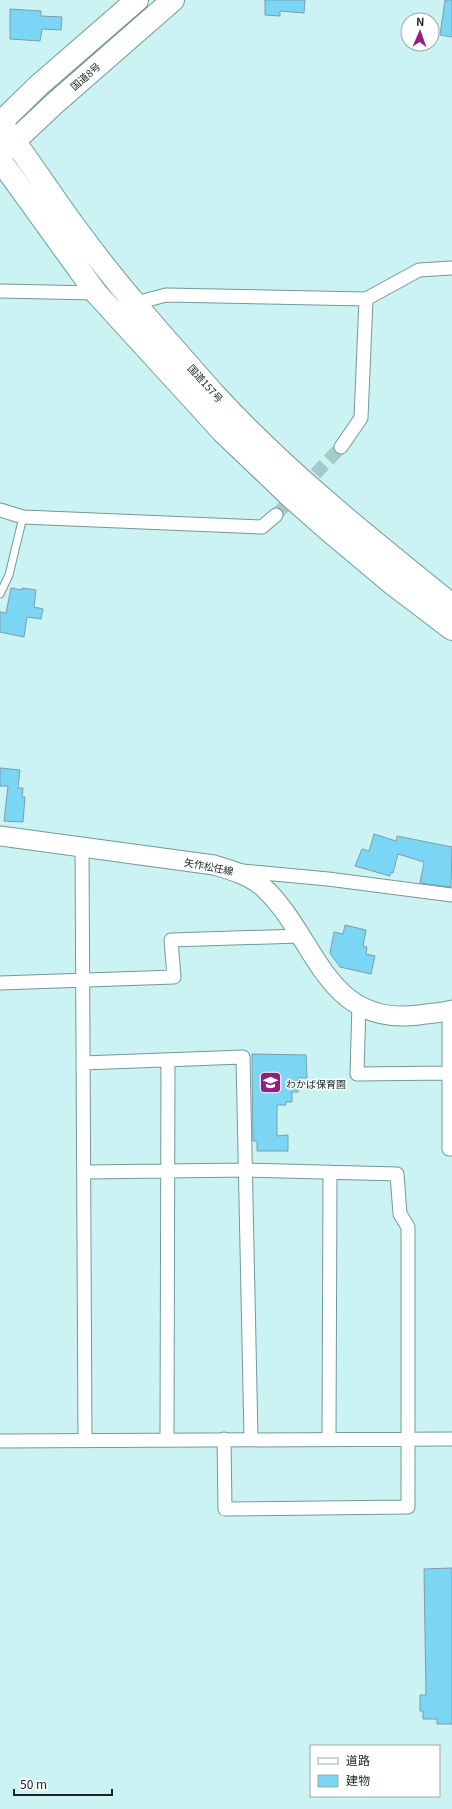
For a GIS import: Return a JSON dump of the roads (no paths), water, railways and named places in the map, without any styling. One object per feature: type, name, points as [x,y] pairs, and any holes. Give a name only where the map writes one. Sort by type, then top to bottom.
[{"type":"highway","points":[[0,122],[38,86],[137,0]]},
{"type":"highway","name":"国道8号","points":[[7,148],[54,104],[173,0]]},
{"type":"highway","name":"国道157号","points":[[0,122],[7,148],[136,303],[216,395],[271,452],[357,529],[452,605]]},
{"type":"highway","name":"国道157号","points":[[0,160],[96,293],[223,432],[291,497],[394,585],[452,629]]},
{"type":"main road","name":"矢作松任線","points":[[0,836],[214,865],[236,871],[262,886],[280,906],[333,985],[346,998],[378,1014],[403,1017],[450,1010]]},
{"type":"street","points":[[136,303],[166,295],[366,299],[419,270],[452,268]]},
{"type":"street","points":[[0,291],[96,293]]},
{"type":"street","points":[[341,447],[361,418],[366,299]]},
{"type":"street","points":[[0,510],[23,517],[262,527],[276,515]]},
{"type":"street","points":[[82,846],[85,1172],[85,1441]]},
{"type":"street","points":[[236,871],[328,879],[452,896]]},
{"type":"street","points":[[0,983],[174,977],[171,940],[300,936]]},
{"type":"street","points":[[359,1004],[357,1074],[449,1073]]},
{"type":"street","points":[[450,1010],[449,1149],[452,1149]]},
{"type":"street","points":[[83,1063],[242,1057],[251,1438]]},
{"type":"street","points":[[167,1440],[168,1060]]},
{"type":"street","points":[[85,1172],[245,1170],[397,1174],[400,1214],[408,1227],[408,1507],[225,1509],[224,1439]]},
{"type":"street","points":[[329,1439],[330,1172]]},
{"type":"street","points":[[0,1441],[251,1438],[452,1438]]},
{"type":"lane","points":[[0,594],[9,575],[23,517]]},
{"type":"tunnel","points":[[276,515],[341,447]]},
{"type":"place","name":"わかば保育園","points":[[271,1083]]}]
